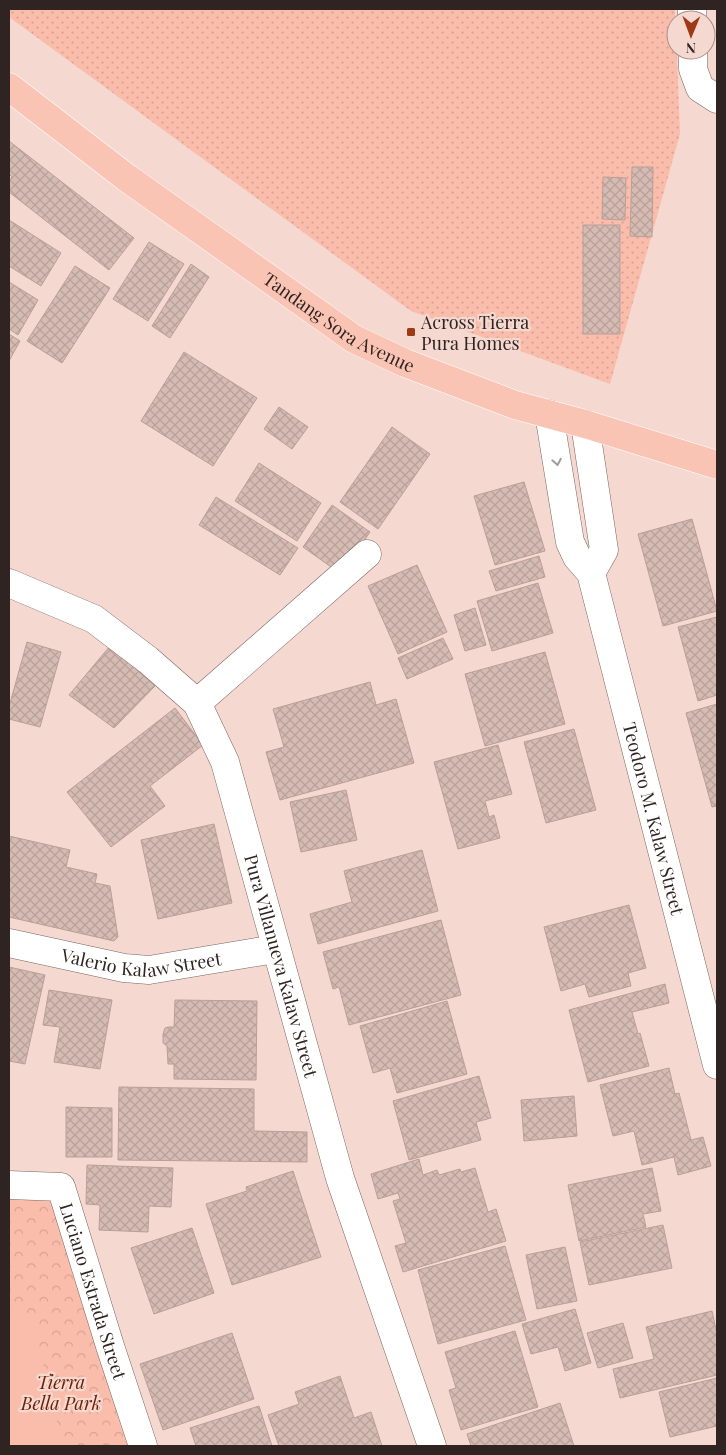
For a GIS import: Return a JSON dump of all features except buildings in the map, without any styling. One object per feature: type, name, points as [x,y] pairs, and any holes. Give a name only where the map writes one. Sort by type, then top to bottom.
[{"type":"main road","name":"Tandang Sora Avenue","points":[[9,87],[127,178],[354,339],[405,363],[515,404],[717,465]]},
{"type":"street","points":[[693,60],[693,68],[700,88],[717,99]]},
{"type":"street","name":"Teodoro M. Kalaw Street","points":[[549,414],[570,542],[577,557],[591,573],[717,1065]]},
{"type":"street","points":[[585,424],[604,550],[591,573]]},
{"type":"street","points":[[197,703],[366,554]]},
{"type":"street","name":"Pura Villanueva Kalaw Street","points":[[9,583],[94,618],[148,660],[197,703],[225,762],[275,949],[340,1178],[432,1446]]},
{"type":"street","name":"Valerio Kalaw Street","points":[[9,943],[124,968],[149,970],[275,949]]},
{"type":"street","name":"Luciano Estrada Street","points":[[9,1185],[61,1187],[143,1446]]},
{"type":"green space","points":[[9,9],[675,9],[666,10],[666,60],[677,60],[680,134],[610,384],[411,311],[9,17]]},
{"type":"green space","name":"Tierra Bella Park","points":[[9,1192],[52,1193],[134,1446],[9,1446]]},
{"type":"green space","points":[[31,1315],[63,1446],[9,1446],[9,1322]]},
{"type":"place","name":"Across Tierra Pura Homes","points":[[411,332]]}]
